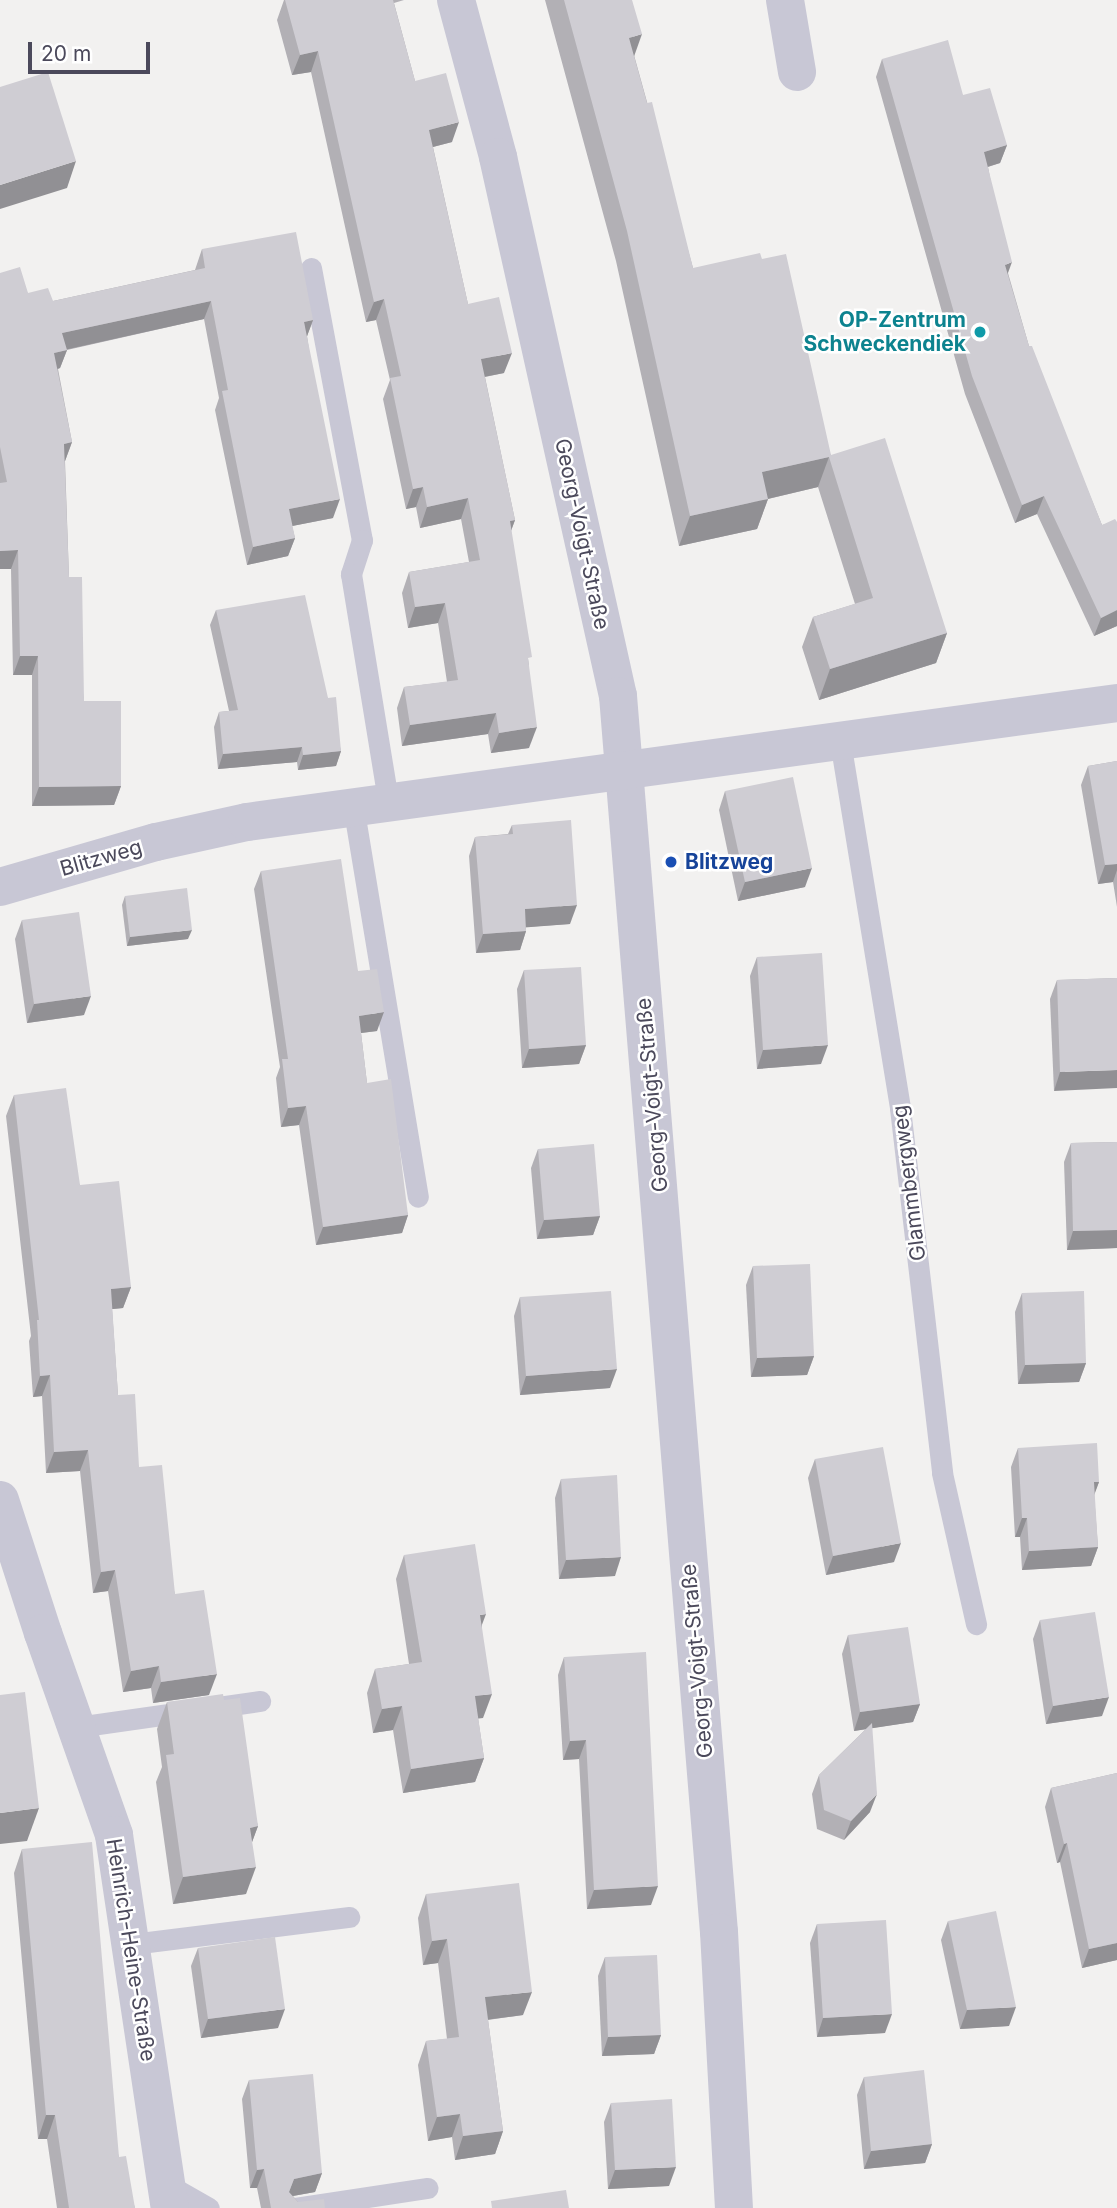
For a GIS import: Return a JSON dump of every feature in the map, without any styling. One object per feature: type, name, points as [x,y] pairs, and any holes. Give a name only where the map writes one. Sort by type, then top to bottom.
[{"type":"street","name":"Georg-Voigt-Straße","points":[[456,0],[498,156],[618,696],[719,1932],[734,2208]]},
{"type":"street","points":[[785,0],[797,72]]},
{"type":"street","name":"Blitzweg","points":[[0,887],[156,842],[247,822],[1117,703]]},
{"type":"street","name":"Heinrich-Heine-Straße","points":[[0,1500],[38,1621],[114,1835],[169,2196]]},
{"type":"lane","points":[[311,268],[362,540],[351,573],[371,803],[418,1197]]},
{"type":"lane","name":"Glammbergweg","points":[[840,741],[900,1108],[942,1473],[976,1624]]},
{"type":"lane","points":[[77,1727],[260,1701]]},
{"type":"lane","points":[[132,1944],[349,1917]]},
{"type":"lane","points":[[295,2208],[427,2188]]},
{"type":"lane","points":[[169,2196],[209,2208]]},
{"type":"building","points":[[285,0],[393,0],[415,81],[446,73],[459,122],[429,130],[468,304],[499,297],[512,353],[481,359],[515,520],[510,521],[532,657],[528,658],[537,727],[499,733],[496,713],[410,725],[404,687],[458,680],[445,603],[415,607],[409,572],[480,560],[468,498],[427,507],[423,487],[413,489],[390,378],[401,376],[384,299],[374,302],[318,51],[300,55]]},
{"type":"building","points":[[564,0],[632,0],[642,34],[629,38],[647,103],[652,102],[693,268],[760,253],[762,259],[786,254],[831,455],[885,438],[947,633],[830,669],[813,617],[873,598],[829,457],[762,472],[768,499],[690,516],[627,231]]},
{"type":"building","points":[[948,40],[963,95],[990,88],[1007,145],[984,152],[1012,262],[1005,265],[1029,346],[1032,346],[1102,525],[1115,519],[1117,522],[1117,610],[1101,618],[1044,496],[1022,505],[972,376],[882,59]]},
{"type":"building","points":[[48,72],[76,161],[0,185],[0,87]]},
{"type":"building","points":[[296,232],[313,320],[304,322],[340,499],[289,509],[295,538],[253,547],[222,391],[228,390],[211,301],[62,333],[67,350],[54,353],[72,442],[64,444],[69,577],[82,577],[84,701],[121,701],[121,786],[39,787],[38,656],[20,656],[18,550],[0,551],[0,483],[7,482],[0,447],[0,273],[20,267],[28,293],[48,288],[53,301],[205,268],[202,249]]},
{"type":"building","points":[[305,595],[328,698],[336,697],[341,751],[303,755],[302,747],[223,754],[219,712],[238,710],[216,610]]},
{"type":"building","points":[[1117,761],[1117,864],[1105,865],[1088,766]]},
{"type":"building","points":[[793,777],[812,868],[745,882],[725,791]]},
{"type":"building","points":[[571,820],[577,905],[525,909],[526,931],[483,934],[475,837],[513,834],[512,825]]},
{"type":"building","points":[[341,859],[358,971],[377,969],[384,1012],[359,1016],[367,1083],[391,1079],[408,1215],[323,1227],[306,1106],[288,1108],[282,1059],[288,1059],[261,871]]},
{"type":"building","points":[[187,888],[192,930],[130,937],[125,896]]},
{"type":"building","points":[[79,912],[91,996],[34,1004],[22,920]]},
{"type":"building","points":[[822,953],[828,1045],[763,1050],[757,957]]},
{"type":"building","points":[[581,967],[586,1045],[529,1049],[524,970]]},
{"type":"building","points":[[1117,978],[1117,1070],[1060,1072],[1057,980]]},
{"type":"building","points":[[66,1088],[80,1185],[119,1181],[131,1287],[111,1289],[118,1395],[135,1394],[139,1467],[162,1465],[175,1594],[204,1590],[217,1674],[161,1682],[159,1666],[131,1671],[115,1570],[101,1572],[88,1450],[54,1452],[50,1375],[40,1376],[39,1320],[14,1095]]},
{"type":"building","points":[[1117,1142],[1117,1230],[1073,1231],[1071,1143]]},
{"type":"building","points":[[594,1144],[600,1216],[544,1220],[538,1149]]},
{"type":"building","points":[[810,1264],[814,1356],[757,1358],[753,1266]]},
{"type":"building","points":[[611,1291],[617,1369],[526,1376],[520,1297]]},
{"type":"building","points":[[1084,1291],[1086,1363],[1025,1365],[1022,1293]]},
{"type":"building","points":[[1097,1443],[1099,1482],[1094,1482],[1098,1547],[1029,1551],[1027,1518],[1022,1518],[1018,1448]]},
{"type":"building","points":[[883,1447],[901,1543],[833,1556],[815,1459]]},
{"type":"building","points":[[617,1475],[621,1557],[566,1560],[561,1479]]},
{"type":"building","points":[[475,1544],[486,1614],[480,1615],[492,1694],[475,1696],[484,1758],[411,1769],[402,1706],[382,1709],[375,1669],[422,1662],[404,1555]]},
{"type":"building","points":[[1095,1612],[1109,1697],[1053,1706],[1040,1620]]},
{"type":"building","points":[[908,1627],[920,1704],[860,1712],[848,1635]]},
{"type":"building","points":[[646,1652],[658,1886],[594,1890],[586,1740],[570,1741],[564,1657]]},
{"type":"building","points":[[25,1692],[39,1808],[0,1813],[0,1695]]},
{"type":"building","points":[[223,1694],[224,1700],[240,1698],[258,1826],[250,1828],[256,1867],[183,1877],[166,1755],[174,1754],[167,1702]]},
{"type":"building","points":[[872,1723],[877,1794],[851,1821],[824,1810],[819,1775]]},
{"type":"building","points":[[1117,1773],[1117,1943],[1089,1949],[1067,1843],[1064,1844],[1051,1788]]},
{"type":"building","points":[[92,1842],[119,2157],[126,2156],[135,2208],[69,2208],[55,2115],[46,2115],[22,1849]]},
{"type":"building","points":[[519,1883],[532,1992],[485,1997],[503,2131],[463,2136],[460,2114],[437,2117],[426,2041],[459,2037],[447,1939],[432,1941],[426,1894]]},
{"type":"building","points":[[996,1911],[1016,2007],[967,2010],[948,1921]]},
{"type":"building","points":[[886,1920],[892,2014],[823,2018],[817,1924]]},
{"type":"building","points":[[275,1937],[285,2009],[208,2019],[198,1948]]},
{"type":"building","points":[[657,1955],[661,2035],[608,2037],[605,1957]]},
{"type":"building","points":[[924,2070],[932,2144],[871,2151],[864,2077]]},
{"type":"building","points":[[313,2074],[322,2173],[294,2179],[289,2192],[298,2202],[324,2199],[325,2208],[271,2208],[264,2169],[257,2170],[249,2080]]},
{"type":"building","points":[[672,2099],[676,2167],[615,2170],[611,2103]]},
{"type":"building","points":[[566,2190],[569,2208],[492,2208],[491,2201]]},
{"type":"place","name":"OP-Zentrum Schweckendiek","points":[[980,332]]},
{"type":"place","name":"Blitzweg","points":[[671,862]]}]
